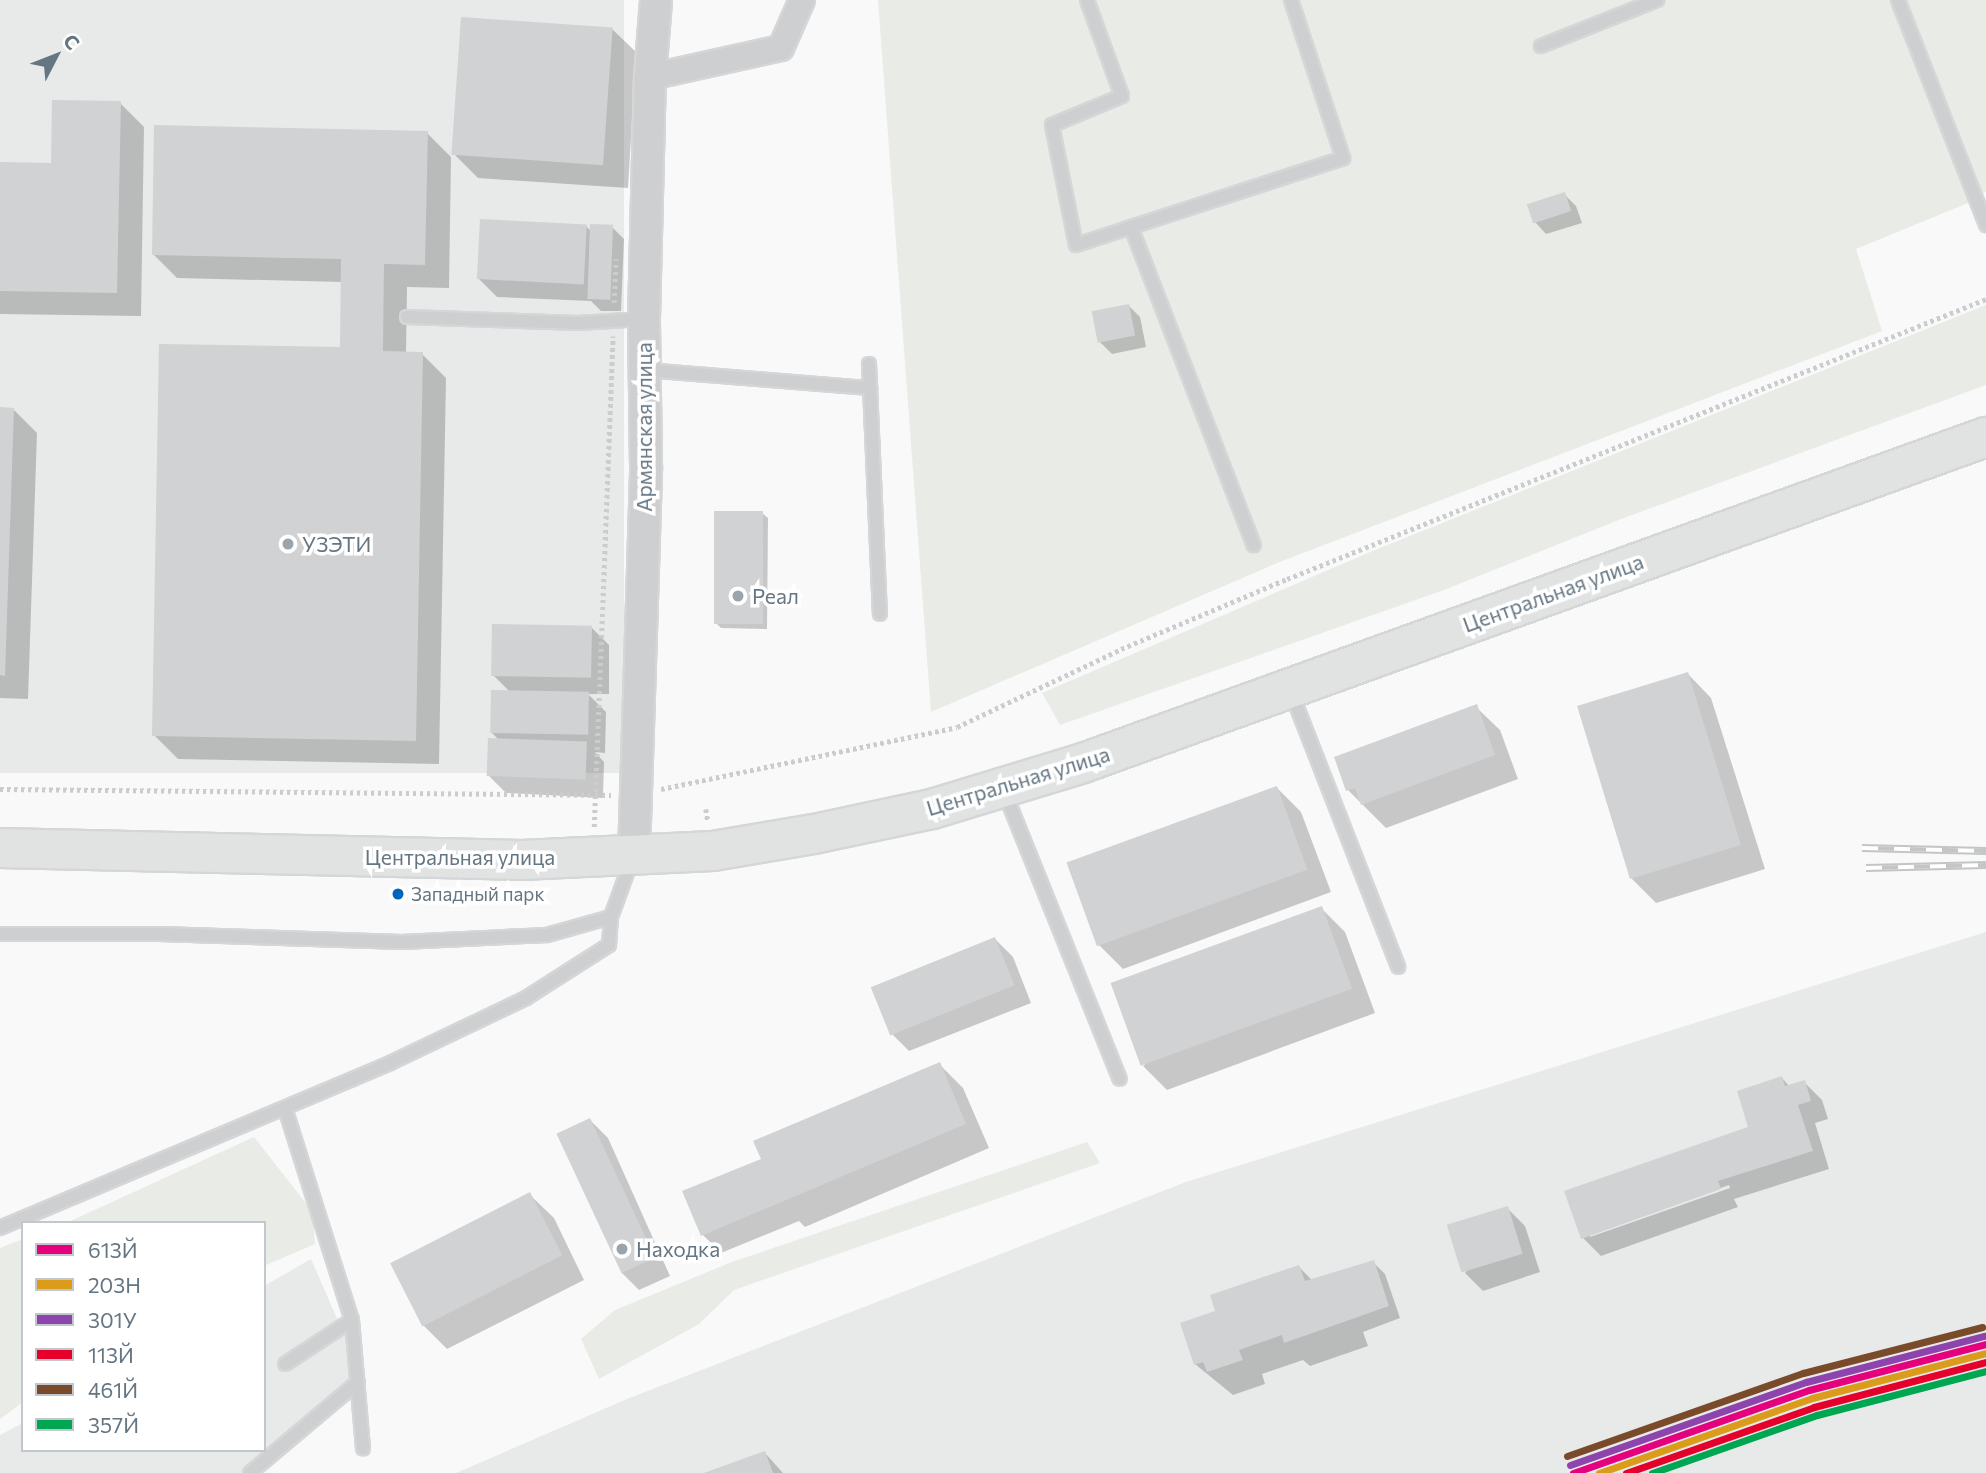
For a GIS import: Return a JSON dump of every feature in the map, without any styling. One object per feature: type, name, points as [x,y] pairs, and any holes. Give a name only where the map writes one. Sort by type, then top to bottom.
[{"type":"main road","name":"Центральная улица","points":[[0,848],[522,860],[713,851],[814,834],[932,809],[1002,788],[1289,689],[1986,437]]},
{"type":"street","name":"Армянская улица","points":[[634,855],[646,466],[644,319],[650,77],[656,0]]},
{"type":"street","points":[[650,77],[781,48],[802,0]]},
{"type":"lane","points":[[1087,0],[1122,96],[1052,125],[1076,245],[1343,158],[1291,0]]},
{"type":"lane","points":[[1541,46],[1657,0]]},
{"type":"lane","points":[[1898,0],[1986,225]]},
{"type":"lane","points":[[1131,227],[1254,545]]},
{"type":"lane","points":[[407,317],[613,321],[644,319]]},
{"type":"lane","points":[[869,364],[880,614]]},
{"type":"lane","points":[[645,370],[870,388]]},
{"type":"lane","points":[[1289,689],[1398,967]]},
{"type":"lane","points":[[1002,788],[1121,1079]]},
{"type":"lane","points":[[0,1228],[285,1108],[526,998],[609,945],[611,917],[634,855]]},
{"type":"lane","points":[[0,934],[160,934],[402,942],[547,935],[611,917]]},
{"type":"lane","points":[[285,1108],[352,1320],[363,1449]]},
{"type":"lane","points":[[285,1364],[352,1320]]},
{"type":"lane","points":[[250,1473],[358,1382]]},
{"type":"path","points":[[594,856],[594,798],[617,251]]},
{"type":"path","points":[[0,789],[594,798],[957,727],[1121,649],[1287,579],[1986,299]]},
{"type":"shaded area","points":[[0,0],[624,0],[624,773],[0,773]]},
{"type":"shaded area","points":[[878,0],[1986,0],[1986,191],[1973,201],[1856,249],[1882,331],[1277,563],[931,712]]},
{"type":"shaded area","points":[[1986,305],[1986,385],[1621,519],[1444,590],[1060,725],[1042,693],[1375,550]]},
{"type":"shaded area","points":[[1986,932],[1986,1473],[456,1473],[627,1399],[1186,1182]]},
{"type":"shaded area","points":[[254,1137],[305,1202],[313,1218],[315,1244],[266,1265],[266,1221],[70,1221]]},
{"type":"shaded area","points":[[1087,1142],[1100,1163],[734,1290],[699,1324],[599,1379],[581,1339],[615,1310],[732,1262]]},
{"type":"shaded area","points":[[21,1240],[21,1403],[0,1419],[0,1248]]},
{"type":"shaded area","points":[[311,1259],[360,1371],[266,1452],[266,1285]]},
{"type":"shaded area","points":[[21,1424],[21,1452],[266,1452],[241,1473],[0,1473],[0,1435]]},
{"type":"building","points":[[461,17],[613,28],[603,165],[451,155]]},
{"type":"building","points":[[52,100],[121,101],[117,293],[0,291],[0,162],[51,163]]},
{"type":"building","name":"УЗЭТИ","points":[[154,125],[428,131],[425,265],[384,264],[383,351],[423,352],[416,741],[152,736],[159,344],[340,347],[341,259],[152,255]]},
{"type":"building","points":[[1565,192],[1571,211],[1533,223],[1527,204]]},
{"type":"building","points":[[480,219],[587,225],[584,285],[477,279]]},
{"type":"building","points":[[590,224],[613,225],[610,300],[587,299]]},
{"type":"building","points":[[1129,304],[1135,335],[1098,343],[1092,311]]},
{"type":"building","points":[[0,407],[14,408],[5,676],[0,675]]},
{"type":"building","points":[[714,511],[763,511],[763,624],[714,624]]},
{"type":"building","points":[[492,624],[592,626],[591,678],[491,676]]},
{"type":"building","points":[[1688,672],[1741,845],[1630,879],[1577,706]]},
{"type":"building","points":[[491,690],[589,692],[588,735],[490,733]]},
{"type":"building","points":[[1477,704],[1495,755],[1361,805],[1355,788],[1346,791],[1334,757]]},
{"type":"building","points":[[488,738],[587,741],[586,779],[487,776]]},
{"type":"building","points":[[1277,786],[1307,870],[1097,946],[1067,863]]},
{"type":"building","points":[[1322,906],[1352,989],[1141,1066],[1111,983]]},
{"type":"building","points":[[995,937],[1014,985],[890,1035],[871,987]]},
{"type":"building","points":[[940,1062],[966,1124],[701,1236],[682,1191],[761,1159],[753,1141]]},
{"type":"building","points":[[1782,1076],[1785,1086],[1805,1080],[1811,1101],[1798,1105],[1813,1151],[1718,1181],[1721,1189],[1581,1239],[1564,1191],[1748,1127],[1737,1091]]},
{"type":"building","points":[[590,1118],[655,1258],[622,1273],[556,1134]]},
{"type":"building","points":[[530,1192],[562,1255],[422,1327],[390,1263]]},
{"type":"building","points":[[1508,1206],[1523,1254],[1461,1273],[1447,1225]]},
{"type":"building","points":[[1374,1260],[1389,1306],[1284,1343],[1282,1335],[1239,1350],[1243,1360],[1207,1372],[1203,1362],[1194,1365],[1180,1323],[1215,1311],[1210,1295],[1299,1265],[1305,1281]]},
{"type":"building","points":[[765,1451],[773,1473],[704,1473]]},
{"type":"railway","points":[[1862,848],[1986,851]]},
{"type":"railway","points":[[1866,868],[1986,865]]},
{"type":"transit line","name":"461Й","points":[[1567,1456],[1803,1373],[1982,1327]]},
{"type":"transit line","name":"301У","points":[[1570,1465],[1806,1382],[1984,1336]]},
{"type":"transit line","name":"613Й","points":[[1573,1473],[1809,1390],[1986,1344]]},
{"type":"transit line","name":"203Н","points":[[1599,1473],[1812,1398],[1986,1353]]},
{"type":"transit line","name":"113Й","points":[[1626,1473],[1814,1407],[1986,1362]]},
{"type":"transit line","name":"357Й","points":[[1652,1473],[1817,1415],[1986,1371]]},
{"type":"place","name":"УЗЭТИ","points":[[288,544]]},
{"type":"place","name":"Реал","points":[[738,596]]},
{"type":"place","name":"Западный парк","points":[[398,894]]},
{"type":"place","name":"Находка","points":[[622,1249]]}]
